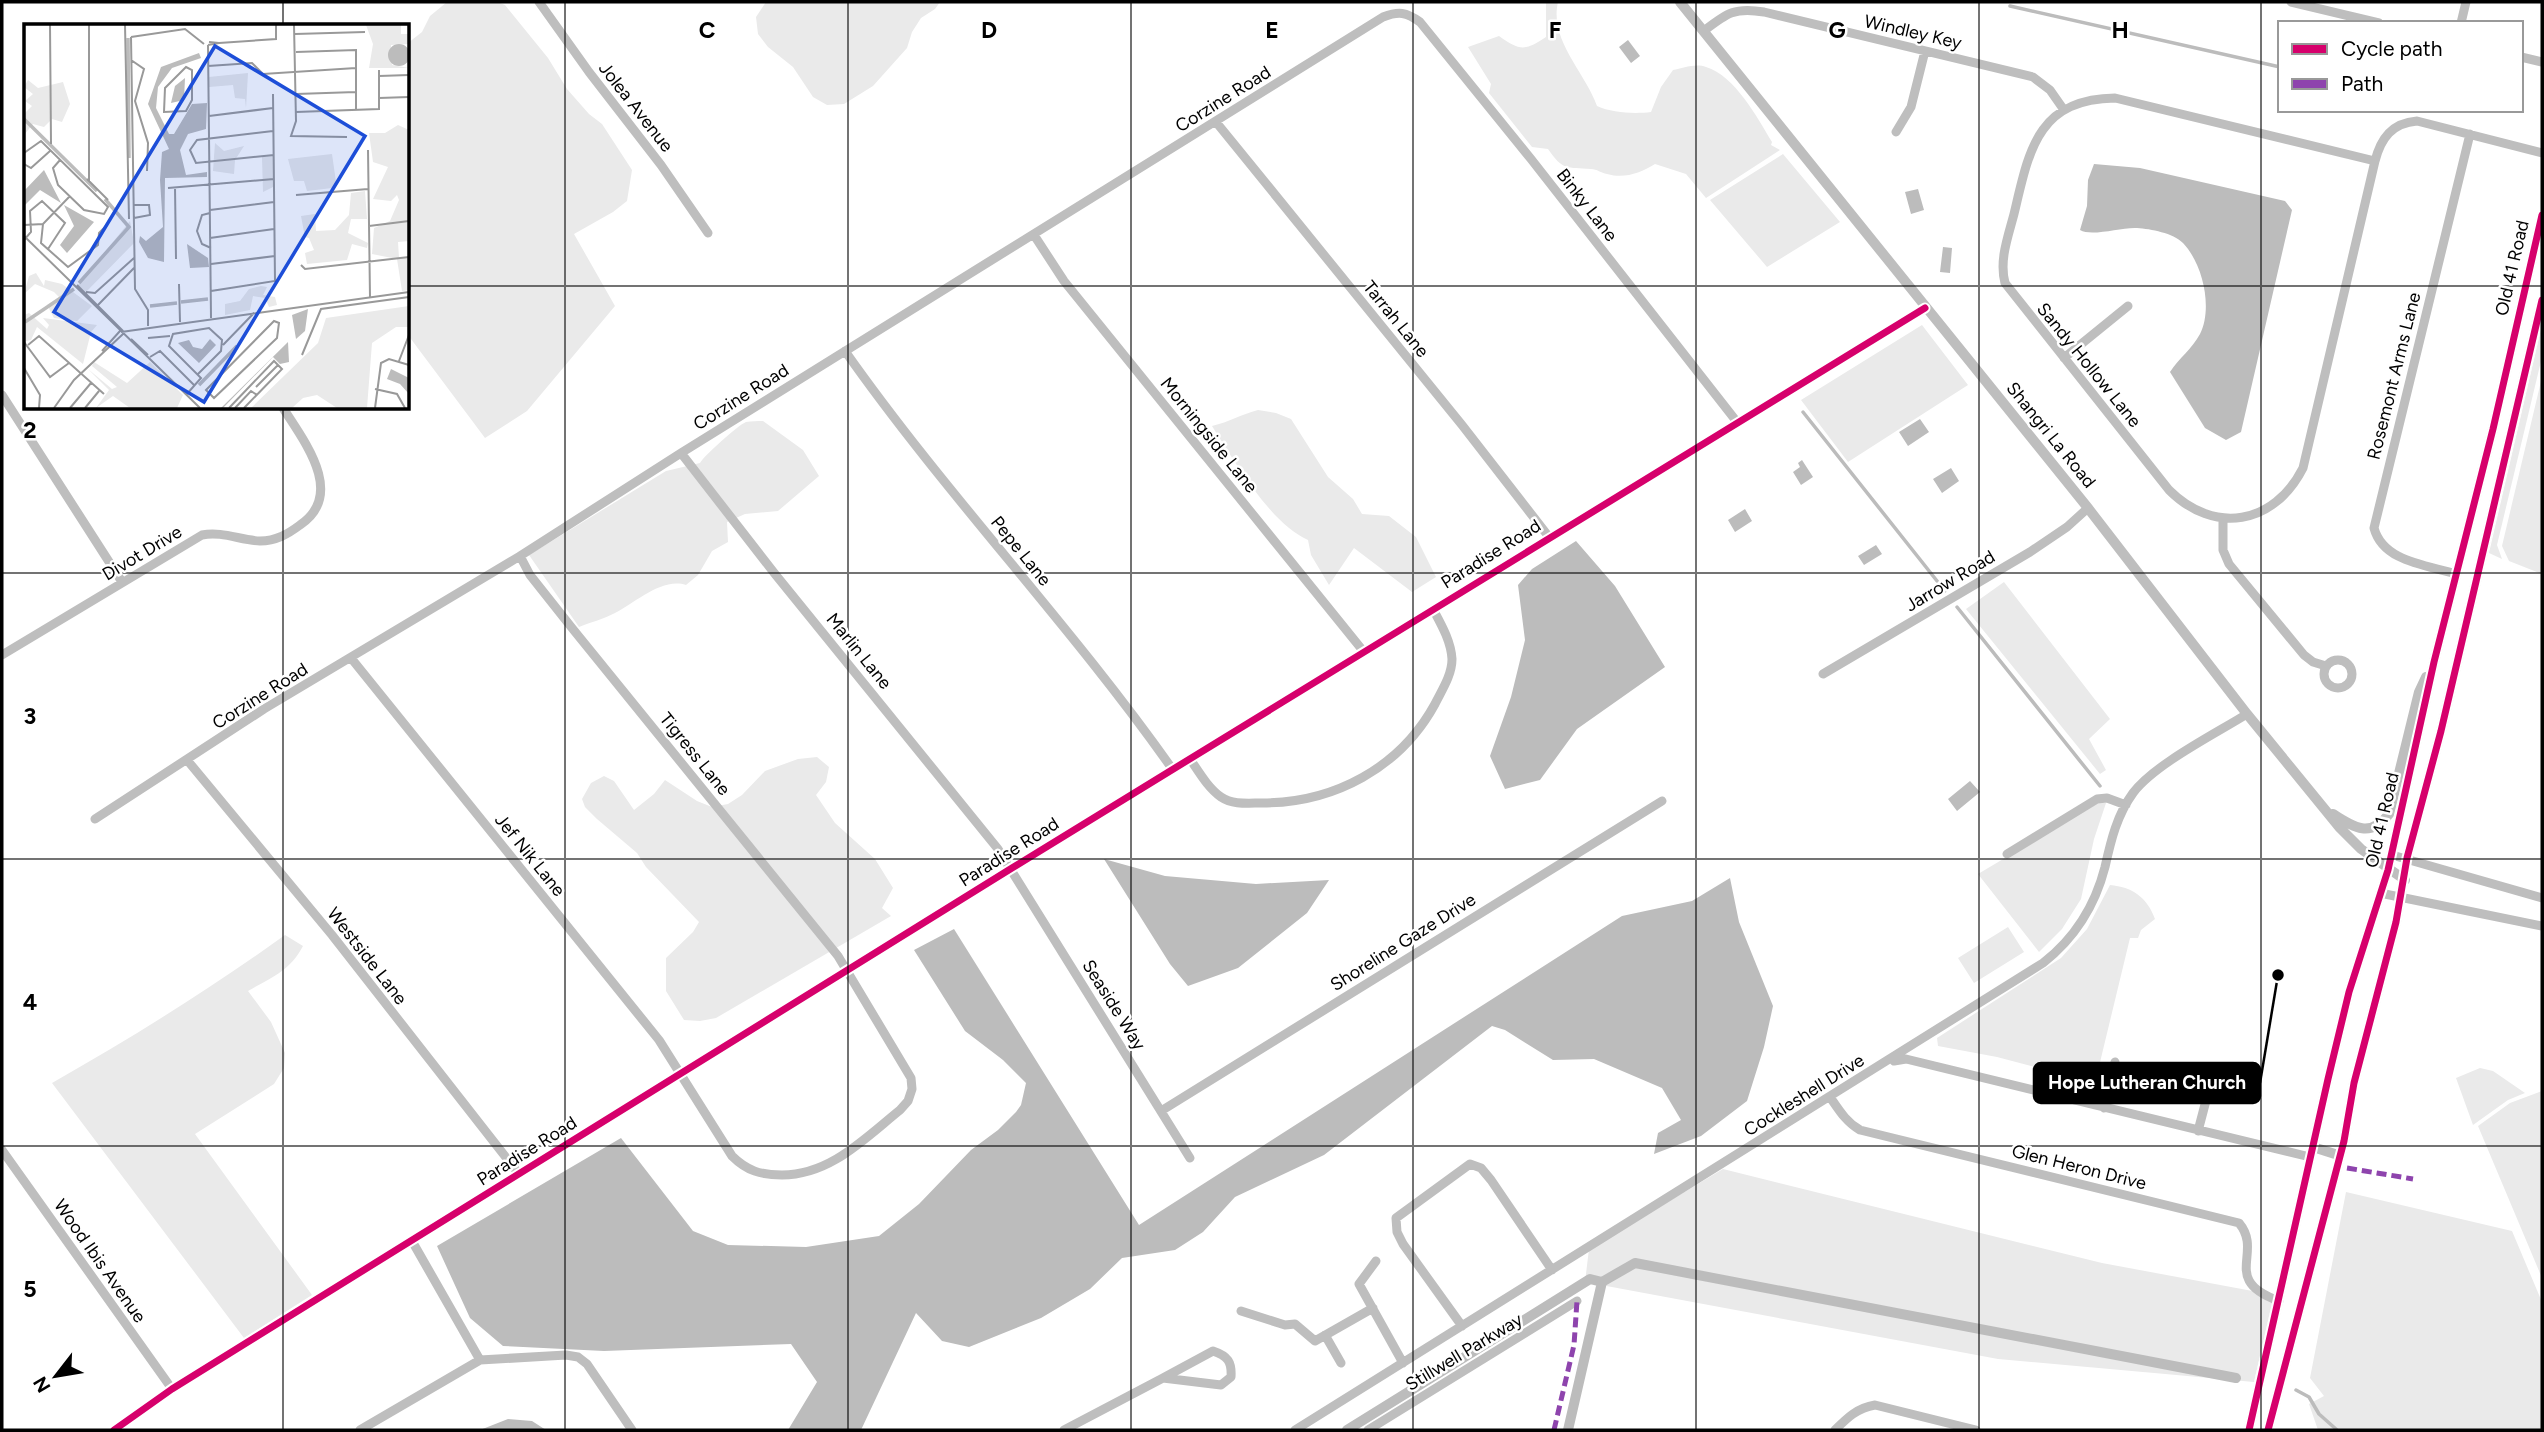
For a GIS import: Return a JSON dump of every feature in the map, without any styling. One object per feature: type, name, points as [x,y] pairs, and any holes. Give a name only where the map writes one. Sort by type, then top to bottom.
[{"type":"street","name":"Jolea Avenue","points":[[539,2],[661,165],[708,233]]},
{"type":"street","name":"Shangri La Road","points":[[1680,2],[2088,508],[2322,807],[2361,849],[2405,880]]},
{"type":"street","points":[[2291,2],[2371,21]]},
{"type":"street","points":[[2461,21],[2466,2]]},
{"type":"street","name":"Windley Key","points":[[1705,30],[1729,13],[1740,9],[1753,10],[2033,77],[2050,90],[2064,110]]},
{"type":"street","name":"Corzine Road","points":[[95,819],[264,709],[520,556],[1383,17],[1408,13]]},
{"type":"street","name":"Binky Lane","points":[[1408,13],[1420,22],[1531,159],[1737,422]]},
{"type":"street","points":[[1896,132],[1911,107],[1925,51]]},
{"type":"street","points":[[2523,57],[2542,62]]},
{"type":"street","name":"Sandy Hollow Lane","points":[[2223,519],[2197,512],[2169,490],[2011,292],[2002,272],[2003,260],[2030,152],[2042,131],[2064,110],[2089,100],[2115,98],[2375,161]]},
{"type":"street","name":"Tarrah Lane","points":[[1216,122],[1462,425],[1549,537]]},
{"type":"street","points":[[2326,666],[2313,662],[2304,654],[2229,564],[2224,550],[2223,519],[2247,517],[2273,505],[2295,483],[2303,468],[2379,146],[2385,136],[2405,122],[2430,123],[2542,153]]},
{"type":"street","name":"Rosemont Arms Lane","points":[[2456,574],[2389,552],[2381,544],[2374,528],[2470,134]]},
{"type":"street","name":"Old 41 Road","points":[[2249,1430],[2279,1301],[2293,1224],[2349,992],[2392,855],[2434,662],[2542,215]]},
{"type":"street","name":"Morningside Lane","points":[[1034,235],[1064,281],[1364,652]]},
{"type":"street","name":"Old 41 Road","points":[[2268,1430],[2339,1156],[2401,898],[2407,859],[2441,731],[2542,300]]},
{"type":"street","points":[[2064,358],[2128,306]]},
{"type":"street","name":"Paradise Road","points":[[114,1430],[172,1389],[1012,868],[1925,308]]},
{"type":"street","name":"Pepe Lane","points":[[845,351],[942,480],[1140,723],[1173,770]]},
{"type":"street","points":[[2,395],[122,583]]},
{"type":"street","name":"Divot Drive","points":[[2,655],[202,535],[212,533],[258,541],[271,540],[286,535],[315,512],[322,480],[317,466],[284,410]]},
{"type":"street","name":"Marlin Lane","points":[[681,453],[1012,868]]},
{"type":"street","name":"Jarrow Road","points":[[1823,674],[2030,552],[2067,527],[2088,508]]},
{"type":"street","name":"Tigress Lane","points":[[520,556],[530,575],[572,628],[838,956],[905,1067],[912,1089],[908,1101],[900,1110],[832,1163],[811,1171],[786,1175],[762,1174],[750,1171],[732,1156],[681,1074]]},
{"type":"street","points":[[1191,759],[1219,796],[1240,803],[1283,803],[1311,799],[1351,785],[1375,771],[1412,738],[1432,708],[1451,669],[1450,645],[1433,609]]},
{"type":"street","name":"Jef Nik Lane","points":[[351,658],[659,1040],[681,1074]]},
{"type":"street","points":[[2322,807],[2359,828],[2376,826],[2389,814],[2419,692],[2434,662]]},
{"type":"street","name":"Cockleshell Drive","points":[[1295,1430],[2043,963],[2075,932],[2094,901],[2105,867],[2110,839],[2126,805],[2147,777],[2247,714]]},
{"type":"street","name":"Westside Lane","points":[[187,760],[332,935],[519,1174]]},
{"type":"street","points":[[2007,854],[2097,799],[2107,798],[2126,805]]},
{"type":"street","name":"Shoreline Gaze Drive","points":[[1161,1111],[1662,801]]},
{"type":"street","points":[[2392,855],[2542,898]]},
{"type":"street","name":"Seaside Way","points":[[1012,868],[1190,1157]]},
{"type":"street","points":[[2380,892],[2542,926]]},
{"type":"street","points":[[1885,1063],[1906,1059],[2198,1131],[2339,1156]]},
{"type":"street","points":[[2104,1108],[2115,1062]]},
{"type":"street","points":[[2198,1131],[2208,1093]]},
{"type":"street","name":"Glen Heron Drive","points":[[1830,1097],[1851,1125],[1860,1130],[2239,1223],[2245,1230],[2248,1243],[2245,1262],[2248,1281],[2268,1297],[2279,1301]]},
{"type":"street","name":"Wood Ibis Avenue","points":[[2,1150],[172,1389]]},
{"type":"street","points":[[1462,1326],[1403,1244],[1397,1233],[1396,1218],[1470,1164],[1481,1168],[1491,1180],[1552,1270]]},
{"type":"street","points":[[412,1241],[480,1360]]},
{"type":"street","points":[[1376,1261],[1359,1284],[1403,1363]]},
{"type":"street","name":"Stillwell Parkway","points":[[1368,1430],[1577,1301]]},
{"type":"street","points":[[1241,1311],[1284,1325],[1295,1324],[1315,1341],[1373,1308]]},
{"type":"street","points":[[1325,1335],[1341,1363]]},
{"type":"street","points":[[1063,1430],[1213,1351],[1225,1354],[1232,1364],[1231,1377],[1221,1385],[1163,1378]]},
{"type":"street","points":[[360,1430],[480,1360],[566,1355],[578,1357],[587,1364],[632,1430]]},
{"type":"street","points":[[1835,1430],[1856,1411],[1875,1405],[1976,1430]]},
{"type":"shaded area","points":[[447,2],[497,2],[505,5],[548,58],[567,89],[589,114],[602,124],[632,170],[627,201],[574,234],[615,306],[527,411],[485,438],[410,338],[410,41],[422,32],[430,16]]},
{"type":"shaded area","points":[[766,2],[940,2],[935,9],[921,18],[912,32],[907,48],[873,86],[844,104],[827,105],[813,97],[793,67],[768,47],[758,34],[756,17]]},
{"type":"shaded area","points":[[1546,2],[1558,2],[1557,16],[1563,43],[1597,106],[1624,112],[1651,112],[1661,87],[1673,70],[1702,66],[1717,72],[1736,88],[1772,142],[1771,145],[1780,150],[1706,198],[1686,174],[1655,164],[1644,170],[1620,176],[1593,169],[1571,168],[1558,161],[1548,149],[1532,147],[1489,93],[1491,84],[1468,47],[1499,36],[1518,47],[1539,42],[1546,37]]},
{"type":"shaded area","points":[[1628,40],[1640,56],[1631,63],[1619,47]]},
{"type":"shaded area","points":[[1783,154],[1840,222],[1767,267],[1710,200]]},
{"type":"shaded area","points":[[2094,164],[2140,168],[2285,201],[2292,210],[2241,432],[2226,440],[2205,428],[2170,372],[2197,339],[2204,323],[2206,299],[2196,262],[2183,243],[2162,232],[2137,228],[2092,232],[2080,230],[2087,206],[2088,180]]},
{"type":"shaded area","points":[[1918,189],[1924,210],[1911,214],[1905,192]]},
{"type":"shaded area","points":[[1943,247],[1952,248],[1950,273],[1940,272]]},
{"type":"shaded area","points":[[1922,325],[1968,385],[1848,462],[1801,400]]},
{"type":"shaded area","points":[[2542,325],[2542,357],[2497,545],[2502,559],[2489,553]]},
{"type":"shaded area","points":[[2542,377],[2542,574],[2509,561],[2502,546]]},
{"type":"shaded area","points":[[1258,410],[1291,419],[1328,477],[1353,499],[1362,514],[1389,516],[1416,537],[1436,577],[1412,592],[1354,548],[1329,585],[1311,555],[1308,540],[1280,520],[1267,506],[1212,426]]},
{"type":"shaded area","points":[[1920,419],[1929,432],[1908,446],[1899,432]]},
{"type":"shaded area","points":[[763,421],[803,450],[819,476],[778,511],[745,514],[727,522],[728,542],[712,551],[698,575],[686,585],[677,583],[658,588],[611,615],[579,627],[529,555],[666,471],[700,463],[742,424]]},
{"type":"shaded area","points":[[1802,460],[1813,477],[1801,485],[1793,472],[1800,467],[1798,463]]},
{"type":"shaded area","points":[[1951,468],[1959,481],[1942,493],[1933,479]]},
{"type":"shaded area","points":[[1745,509],[1752,521],[1735,532],[1728,520]]},
{"type":"shaded area","points":[[1576,541],[1615,586],[1665,667],[1577,729],[1540,780],[1505,789],[1490,756],[1511,697],[1525,640],[1518,585],[1532,569]]},
{"type":"shaded area","points":[[1876,545],[1882,554],[1864,565],[1858,556]]},
{"type":"shaded area","points":[[2004,582],[2110,719],[2089,739],[2106,770],[2100,774],[1966,609]]},
{"type":"shaded area","points":[[817,757],[829,767],[826,782],[816,795],[835,823],[875,859],[893,888],[882,908],[891,916],[716,1018],[684,1020],[666,991],[666,958],[693,932],[699,922],[646,867],[637,853],[585,807],[582,799],[591,783],[604,776],[614,781],[634,810],[654,794],[665,780],[697,801],[712,807],[728,804],[742,795],[765,771],[798,759]]},
{"type":"shaded area","points":[[1970,781],[1980,792],[1957,811],[1948,799]]},
{"type":"shaded area","points":[[2098,803],[2106,803],[2094,839],[2081,899],[2062,929],[2039,952],[1978,874]]},
{"type":"shaded area","points":[[1104,859],[1165,876],[1256,884],[1329,880],[1307,913],[1238,968],[1188,986],[1170,964]]},
{"type":"shaded area","points":[[1730,878],[1739,922],[1773,1006],[1764,1047],[1747,1101],[1701,1136],[1654,1154],[1658,1133],[1681,1120],[1662,1088],[1594,1059],[1553,1060],[1505,1030],[1492,1026],[1324,1155],[1235,1197],[1203,1232],[1175,1250],[1122,1258],[1090,1289],[1041,1318],[969,1347],[942,1341],[916,1313],[861,1430],[788,1430],[817,1382],[791,1344],[604,1351],[503,1346],[470,1318],[437,1246],[621,1138],[693,1231],[728,1245],[806,1247],[879,1236],[919,1204],[971,1150],[998,1130],[1021,1105],[1026,1083],[1003,1060],[965,1031],[914,950],[954,929],[1139,1225],[1622,916],[1692,901]]},
{"type":"shaded area","points":[[2110,885],[2138,894],[2155,919],[2141,930],[2138,938],[2130,938],[2095,1083],[1997,1057],[1938,1046],[1937,1038],[2061,958],[2087,929]]},
{"type":"shaded area","points":[[2008,927],[2024,952],[1974,983],[1958,958]]},
{"type":"shaded area","points":[[285,935],[303,946],[298,955],[279,973],[248,991],[271,1022],[285,1053],[284,1068],[274,1084],[195,1134],[312,1295],[244,1338],[52,1083],[171,1012]]},
{"type":"shaded area","points":[[2480,1068],[2493,1071],[2525,1093],[2508,1100],[2473,1125],[2456,1078]]},
{"type":"shaded area","points":[[2542,1091],[2542,1278],[2478,1126],[2510,1103]]},
{"type":"shaded area","points":[[1723,1169],[2102,1263],[2274,1295],[2254,1382],[1998,1359],[1585,1282],[1589,1249]]},
{"type":"shaded area","points":[[2346,1192],[2512,1231],[2542,1302],[2542,1430],[2318,1430],[2309,1404],[2324,1396],[2310,1378]]},
{"type":"shaded area","points":[[508,1419],[532,1421],[546,1430],[480,1430]]},
{"type":"waterway","points":[[2010,6],[2278,67]]},
{"type":"waterway","points":[[1803,412],[1945,591]]},
{"type":"waterway","points":[[1957,607],[2100,786]]},
{"type":"waterway","points":[[1568,1430],[1602,1282],[1635,1263],[2236,1378]]},
{"type":"waterway","points":[[1347,1430],[1590,1279],[1602,1282]]},
{"type":"waterway","points":[[2296,1390],[2309,1397],[2319,1414],[2337,1430]]},
{"type":"marked path","points":[[2347,1168],[2413,1179]]},
{"type":"marked path","points":[[1554,1430],[1574,1345],[1577,1301]]},
{"type":"cycle path","points":[[2249,1430],[2328,1079],[2349,992],[2388,870],[2434,662],[2493,429],[2542,215]]},
{"type":"cycle path","points":[[2268,1430],[2344,1141],[2354,1083],[2396,922],[2407,858],[2441,731],[2542,300]]},
{"type":"cycle path","points":[[114,1430],[172,1389],[1012,868],[1925,308]]},
{"type":"place","name":"Hope Lutheran Church","points":[[2278,975]]}]
